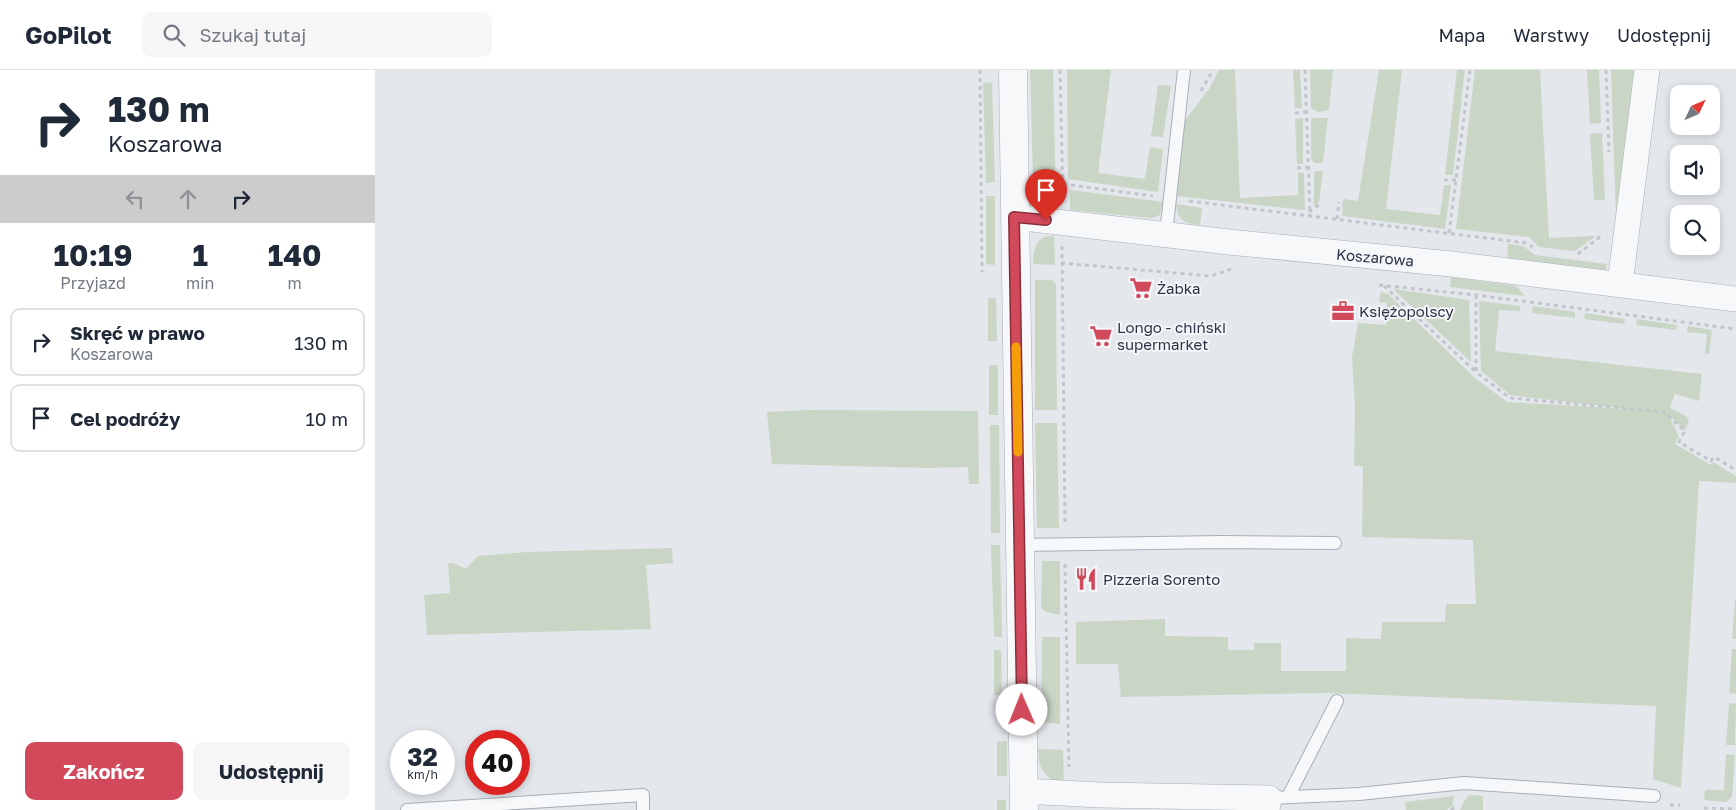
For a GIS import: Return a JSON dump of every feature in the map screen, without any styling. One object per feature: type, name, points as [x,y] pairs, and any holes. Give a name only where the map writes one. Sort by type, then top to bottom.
[{"type":"street","points":[[1013,70],[1024,800],[1068,802],[1275,802]]},
{"type":"street","points":[[1621,273],[1647,70]]},
{"type":"street","name":"Koszarowa","points":[[1014,217],[1333,253],[1451,264],[1621,273],[1736,299]]},
{"type":"lane","points":[[1165,234],[1184,70]]},
{"type":"lane","points":[[1019,545],[1335,542]]},
{"type":"lane","points":[[1275,802],[1337,701]]},
{"type":"lane","points":[[1275,802],[1464,783],[1654,796]]},
{"type":"lane","points":[[407,810],[449,809],[643,794],[643,810]]},
{"type":"path","points":[[980,70],[982,272]]},
{"type":"path","points":[[1059,70],[1063,184],[1526,242],[1538,251]]},
{"type":"path","points":[[1305,70],[1310,214]]},
{"type":"path","points":[[1449,232],[1470,70]]},
{"type":"path","points":[[1295,113],[1307,112]]},
{"type":"path","points":[[1297,168],[1308,167]]},
{"type":"path","points":[[1444,180],[1456,180]]},
{"type":"path","points":[[1337,219],[1339,202]]},
{"type":"path","points":[[1310,214],[1320,204]]},
{"type":"path","points":[[1604,233],[1575,256],[1621,273]]},
{"type":"path","points":[[1061,272],[1062,243]]},
{"type":"path","points":[[1061,263],[1211,276],[1233,269]]},
{"type":"path","points":[[1374,284],[1475,295],[1736,329]]},
{"type":"path","points":[[1383,285],[1476,372],[1510,398],[1664,412],[1685,431],[1679,442],[1711,461],[1713,457],[1736,470]]},
{"type":"path","points":[[1475,295],[1476,372]]},
{"type":"path","points":[[1451,810],[1456,806]]},
{"type":"path","points":[[1704,808],[1736,809]]},
{"type":"green space","points":[[1030,70],[1053,70],[1056,205],[1041,194],[1033,178]]},
{"type":"green space","points":[[1067,70],[1111,70],[1098,173],[1145,179],[1150,147],[1163,149],[1158,192],[1068,179]]},
{"type":"green space","points":[[1219,70],[1235,70],[1240,198],[1298,195],[1298,173],[1304,173],[1305,210],[1176,196],[1185,120],[1209,89]]},
{"type":"green space","points":[[1293,70],[1300,70],[1302,108],[1295,108]]},
{"type":"green space","points":[[1310,70],[1333,70],[1329,110],[1318,112],[1311,108]]},
{"type":"green space","points":[[1379,70],[1402,70],[1386,209],[1440,215],[1444,185],[1451,185],[1445,229],[1342,216],[1343,199],[1358,201]]},
{"type":"green space","points":[[1457,70],[1465,70],[1453,175],[1445,175]]},
{"type":"green space","points":[[1475,70],[1540,70],[1549,238],[1596,236],[1575,251],[1539,247],[1529,237],[1456,229]]},
{"type":"green space","points":[[1587,70],[1599,70],[1601,123],[1590,124]]},
{"type":"green space","points":[[1611,70],[1634,70],[1618,217],[1616,216]]},
{"type":"green space","points":[[992,82],[995,182],[986,183],[983,83]]},
{"type":"green space","points":[[1158,85],[1171,86],[1163,137],[1151,136]]},
{"type":"green space","points":[[1303,118],[1303,164],[1297,164],[1295,119]]},
{"type":"green space","points":[[1313,118],[1328,118],[1323,163],[1315,163],[1311,159],[1311,120]]},
{"type":"green space","points":[[1602,133],[1605,200],[1594,200],[1590,134]]},
{"type":"green space","points":[[1316,171],[1323,171],[1319,202],[1314,207],[1314,173]]},
{"type":"green space","points":[[1070,190],[1164,202],[1159,216],[1151,218],[1070,210]]},
{"type":"green space","points":[[986,196],[995,196],[995,265],[986,264]]},
{"type":"green space","points":[[1176,204],[1202,208],[1200,225],[1190,224],[1183,220],[1178,214]]},
{"type":"green space","points":[[1047,236],[1054,236],[1055,265],[1033,264],[1037,243]]},
{"type":"green space","points":[[1508,244],[1523,246],[1535,255],[1607,264],[1605,274],[1507,262]]},
{"type":"green space","points":[[1451,277],[1516,286],[1525,296],[1450,287]]},
{"type":"green space","points":[[1035,280],[1052,280],[1056,285],[1057,410],[1035,410]]},
{"type":"green space","points":[[1393,289],[1469,300],[1471,362]]},
{"type":"green space","points":[[1381,292],[1388,294],[1475,378],[1507,402],[1628,409],[1510,395],[1481,371],[1479,301],[1520,306],[1520,311],[1499,310],[1495,351],[1702,374],[1699,401],[1675,394],[1670,408],[1686,416],[1689,421],[1685,431],[1669,415],[1679,437],[1675,444],[1711,465],[1713,462],[1736,476],[1736,483],[1699,481],[1681,788],[1653,779],[1656,706],[1328,693],[1121,697],[1118,664],[1076,664],[1076,622],[1165,619],[1165,636],[1228,637],[1228,650],[1254,650],[1254,643],[1281,643],[1281,671],[1346,671],[1346,638],[1381,639],[1382,622],[1445,622],[1446,604],[1476,604],[1473,540],[1362,537],[1363,466],[1354,466],[1355,408],[1352,357],[1358,323],[1386,325],[1387,303],[1379,302]]},
{"type":"green space","points":[[988,298],[996,298],[997,341],[988,341]]},
{"type":"green space","points":[[1533,306],[1575,312],[1575,318],[1532,313]]},
{"type":"green space","points":[[1585,313],[1625,319],[1624,324],[1584,319]]},
{"type":"green space","points":[[1637,319],[1677,325],[1676,330],[1636,325]]},
{"type":"green space","points":[[1688,326],[1712,330],[1709,354],[1705,353],[1707,334],[1687,332]]},
{"type":"green space","points":[[989,365],[998,365],[998,415],[989,415]]},
{"type":"green space","points":[[809,410],[978,411],[979,484],[969,484],[968,467],[929,468],[772,464],[767,412]]},
{"type":"green space","points":[[1035,423],[1057,423],[1059,528],[1037,528]]},
{"type":"green space","points":[[990,425],[999,425],[1000,533],[991,533]]},
{"type":"green space","points":[[991,545],[1000,545],[1002,637],[994,637]]},
{"type":"green space","points":[[672,548],[673,563],[646,565],[651,629],[427,635],[424,595],[450,593],[448,563],[453,563],[466,569],[478,556],[527,552]]},
{"type":"green space","points":[[1042,561],[1060,561],[1060,615],[1046,612],[1041,608]]},
{"type":"green space","points":[[1735,600],[1736,639],[1732,639]]},
{"type":"green space","points":[[1042,637],[1060,637],[1060,724],[1041,722]]},
{"type":"green space","points":[[1732,649],[1736,649],[1736,694],[1729,693]]},
{"type":"green space","points":[[994,650],[1001,650],[1002,695],[994,695]]},
{"type":"green space","points":[[1729,703],[1736,704],[1735,745],[1726,745]]},
{"type":"green space","points":[[1007,741],[1007,776],[997,776],[997,742]]},
{"type":"green space","points":[[1038,749],[1063,750],[1064,785],[1047,776],[1041,768]]},
{"type":"green space","points":[[1726,754],[1735,755],[1732,797],[1726,802],[1704,800],[1705,790],[1724,790]]},
{"type":"green space","points":[[1469,795],[1483,796],[1483,810],[1460,810]]},
{"type":"green space","points":[[1454,796],[1453,805],[1447,810],[1406,810],[1405,802]]},
{"type":"green space","points":[[997,800],[1006,800],[1006,810],[997,810]]},
{"type":"slow traffic","points":[[1016,347],[1018,452]]},
{"type":"place","name":"Żabka","points":[[1141,288]]},
{"type":"place","name":"Księżopolscy","points":[[1343,311]]},
{"type":"place","name":"Longo - chiński supermarket","points":[[1101,336]]},
{"type":"place","name":"Pizzeria Sorento","points":[[1086,579]]},
{"type":"route","points":[[1022,710],[1014,217],[1046,220]]}]
